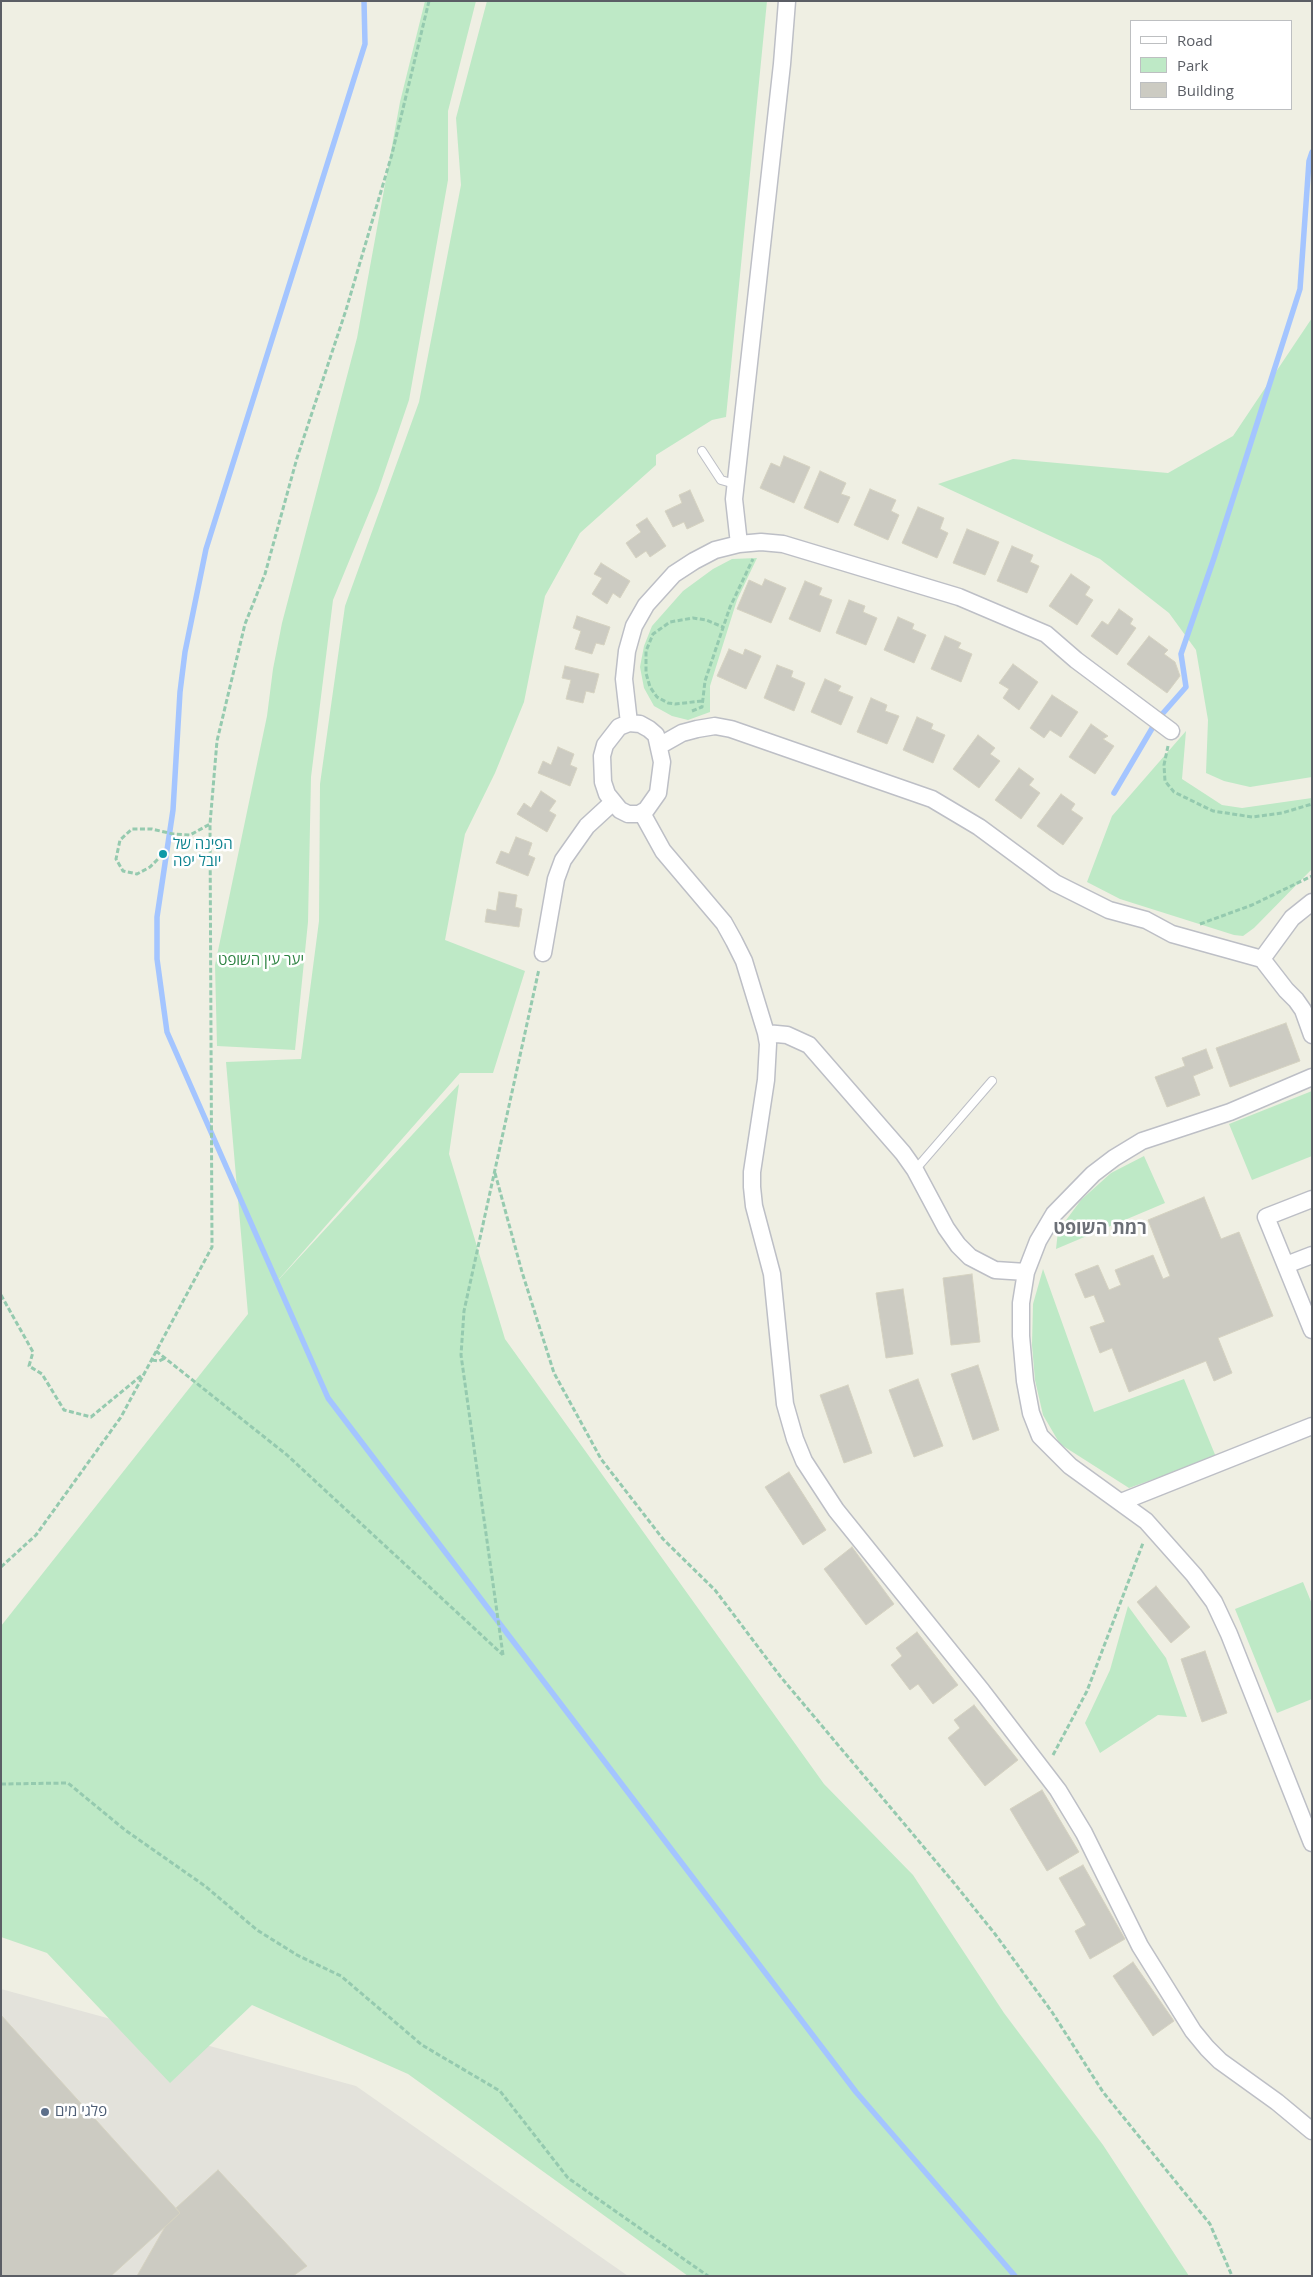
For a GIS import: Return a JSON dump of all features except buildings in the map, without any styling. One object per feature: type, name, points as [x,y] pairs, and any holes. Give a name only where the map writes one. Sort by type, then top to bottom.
[{"type":"street","points":[[739,544],[734,515],[735,484],[782,64],[787,1]]},
{"type":"street","points":[[629,723],[624,679],[627,651],[634,626],[646,605],[674,574],[694,561],[715,550],[739,544],[761,542],[783,544],[959,597],[1046,634],[1076,660],[1171,731]]},
{"type":"street","points":[[629,723],[640,724],[656,735],[659,746],[662,762],[658,793],[654,801],[642,813],[628,814],[620,810],[612,803],[603,782],[602,756],[605,745],[611,735],[619,727],[629,723]]},
{"type":"street","points":[[659,746],[682,733],[715,726],[731,729],[923,795],[980,827],[1055,883],[1109,910],[1146,920],[1172,934],[1262,959],[1303,1010],[1312,1035]]},
{"type":"street","points":[[543,953],[556,879],[563,860],[588,826],[612,803]]},
{"type":"street","points":[[642,813],[663,851],[724,923],[744,961],[766,1033],[768,1044],[766,1080],[752,1172],[754,1206],[772,1274],[785,1404],[795,1439],[815,1481],[1044,1771],[1073,1813],[1140,1946],[1192,2031],[1220,2061],[1277,2102],[1312,2131]]},
{"type":"street","points":[[1262,959],[1292,918],[1312,902]]},
{"type":"street","points":[[766,1033],[787,1035],[809,1045],[903,1153],[915,1170],[946,1228],[958,1245],[970,1257],[995,1270],[1026,1272]]},
{"type":"street","points":[[1312,1077],[1222,1114],[1142,1141],[1092,1174],[1054,1214],[1038,1241],[1026,1272],[1021,1303],[1021,1336],[1025,1381],[1031,1413],[1040,1436],[1070,1466],[1121,1502],[1152,1527],[1194,1575],[1214,1602],[1229,1634],[1312,1843]]},
{"type":"street","points":[[1312,1199],[1266,1217],[1312,1330]]},
{"type":"street","points":[[1286,1265],[1312,1255]]},
{"type":"street","points":[[1121,1502],[1312,1426]]},
{"type":"lane","points":[[702,451],[721,480],[735,484]]},
{"type":"lane","points":[[915,1170],[992,1081]]},
{"type":"path","points":[[1,1567],[36,1535],[121,1417],[212,1247],[210,824],[217,742],[245,624],[265,574],[296,458],[346,310],[390,164],[429,1]]},
{"type":"path","points":[[689,712],[702,707],[705,681],[730,607],[761,542]]},
{"type":"path","points":[[702,701],[675,704],[668,703],[657,697],[650,687],[646,673],[646,652],[653,634],[670,622],[693,618],[706,620],[723,627]]},
{"type":"path","points":[[1171,731],[1164,765],[1165,781],[1174,792],[1213,811],[1252,817],[1282,813],[1312,804]]},
{"type":"path","points":[[164,854],[150,867],[137,874],[123,871],[116,859],[120,840],[132,829],[152,829],[174,834],[190,835],[210,824]]},
{"type":"path","points":[[1199,925],[1252,905],[1312,876]]},
{"type":"path","points":[[156,1351],[287,1455],[503,1655],[461,1354],[464,1311],[543,953]]},
{"type":"path","points":[[495,1173],[522,1272],[554,1373],[601,1459],[663,1539],[715,1590],[780,1676],[920,1841],[995,1934],[1052,2012],[1103,2092],[1210,2224],[1232,2276]]},
{"type":"path","points":[[1,1295],[33,1352],[29,1366],[42,1374],[64,1410],[91,1417],[145,1372]]},
{"type":"path","points":[[152,1360],[159,1361],[165,1358]]},
{"type":"path","points":[[1044,1771],[1087,1691],[1138,1551],[1152,1527]]},
{"type":"path","points":[[1,1784],[68,1783],[125,1830],[205,1886],[257,1930],[297,1955],[341,1976],[422,2045],[500,2091],[568,2178],[708,2276]]},
{"type":"shaded area","points":[[1,1989],[356,2086],[628,2276],[1,2276]]},
{"type":"green space","name":"יער עין השופט","points":[[425,1],[476,1],[448,111],[448,180],[409,400],[378,491],[333,600],[311,777],[308,922],[295,1050],[217,1046],[215,965],[267,716],[273,669],[282,623],[357,338],[400,102]]},
{"type":"green space","points":[[487,1],[767,1],[726,417],[712,420],[656,455],[656,465],[580,533],[545,596],[524,702],[495,773],[465,834],[445,940],[525,971],[493,1073],[460,1073],[272,1287],[459,1084],[449,1154],[505,1339],[824,1784],[913,1875],[1004,2013],[1103,2145],[1189,2276],[688,2276],[408,2074],[252,2005],[170,2083],[47,1953],[1,1937],[1,1626],[248,1314],[226,1062],[301,1059],[319,921],[320,784],[345,606],[419,402],[461,185],[456,118]]},
{"type":"green space","points":[[1312,318],[1312,777],[1250,787],[1224,781],[1206,773],[1208,720],[1196,650],[1169,613],[1100,559],[938,484],[1013,459],[1168,473],[1233,436]]},
{"type":"green space","points":[[757,558],[737,600],[710,686],[710,712],[688,720],[672,716],[654,706],[644,688],[640,667],[644,646],[652,626],[683,591],[713,569],[732,559]]},
{"type":"green space","points":[[1186,731],[1182,779],[1222,805],[1242,808],[1312,798],[1312,869],[1254,928],[1243,936],[1234,935],[1120,899],[1087,882],[1112,816]]},
{"type":"green space","points":[[1312,1091],[1312,1156],[1252,1180],[1229,1124]]},
{"type":"green space","points":[[1144,1156],[1165,1203],[1056,1249],[1058,1231],[1081,1200],[1111,1173]]},
{"type":"green space","points":[[1043,1269],[1094,1412],[1184,1379],[1216,1457],[1129,1488],[1060,1444],[1043,1415],[1035,1380],[1032,1345],[1033,1304]]},
{"type":"green space","points":[[1303,1582],[1312,1604],[1312,1699],[1277,1713],[1235,1609]]},
{"type":"green space","points":[[1128,1606],[1166,1658],[1187,1717],[1158,1715],[1100,1753],[1085,1723],[1110,1670]]},
{"type":"waterway","points":[[364,1],[365,44],[206,549],[185,652],[180,692],[173,810],[157,917],[157,959],[167,1032],[328,1398],[856,2092],[1015,2276]]},
{"type":"waterway","points":[[1114,793],[1157,720],[1186,687],[1181,654],[1214,558],[1300,289],[1309,161],[1312,152]]},
{"type":"place","name":"הפינה של יובל יפה","points":[[163,854]]},
{"type":"place","name":"פלגי מים","points":[[45,2112]]},
{"type":"district","name":"רמת השופט","points":[[1100,1229]]}]
